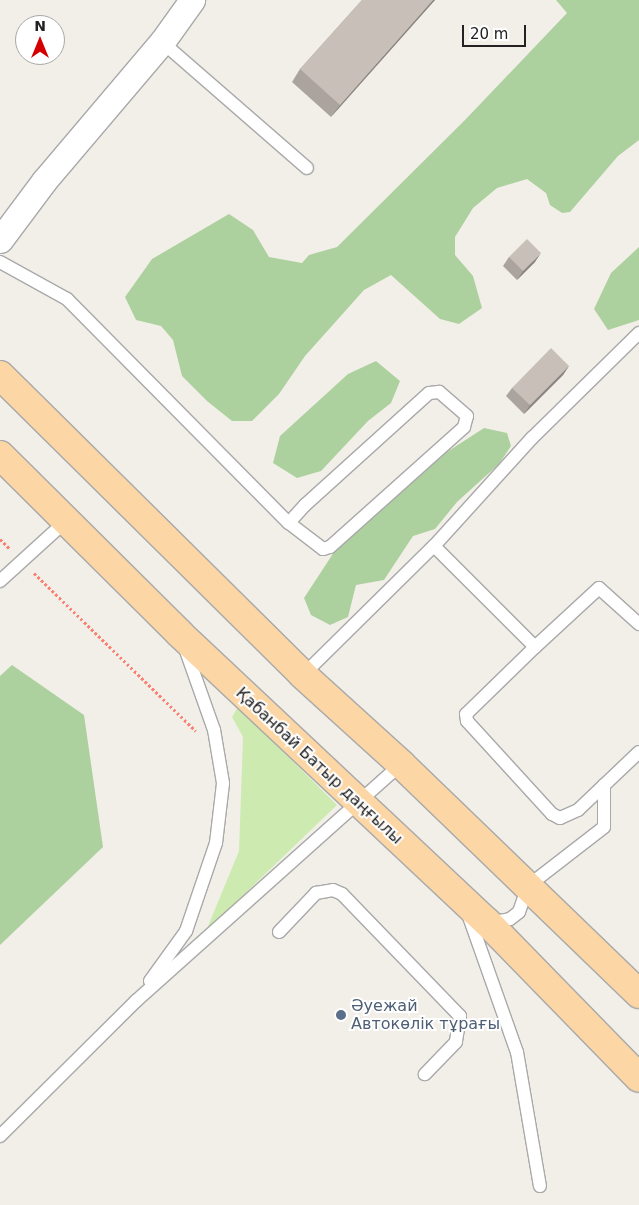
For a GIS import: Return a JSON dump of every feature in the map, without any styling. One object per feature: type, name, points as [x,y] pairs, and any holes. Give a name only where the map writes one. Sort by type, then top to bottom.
[{"type":"main road","points":[[0,375],[303,674],[401,764],[639,994]]},
{"type":"main road","name":"Қабанбай Батыр даңғылы","points":[[0,455],[180,634],[358,804],[488,923],[639,1078]]},
{"type":"street","points":[[0,240],[44,181],[162,42],[192,0]]},
{"type":"lane","points":[[162,42],[307,168]]},
{"type":"lane","points":[[0,262],[67,299],[289,523],[315,546],[330,547],[464,427],[467,416],[439,392],[429,393],[289,523]]},
{"type":"lane","points":[[303,674],[434,546],[532,438],[639,333]]},
{"type":"lane","points":[[0,581],[67,520]]},
{"type":"lane","points":[[434,546],[535,647]]},
{"type":"lane","points":[[639,624],[599,588],[469,708],[468,721],[552,814],[560,818],[570,816],[639,752]]},
{"type":"lane","points":[[136,1001],[186,931],[216,843],[223,783],[218,753],[214,730],[180,634]]},
{"type":"lane","points":[[0,1136],[136,1001],[401,764]]},
{"type":"lane","points":[[488,923],[510,919],[519,912],[528,886],[604,827],[604,785]]},
{"type":"lane","points":[[278,932],[316,893],[333,890],[342,894],[460,1016],[456,1042],[425,1074]]},
{"type":"lane","points":[[464,902],[517,1052],[540,1186]]},
{"type":"path","points":[[0,539],[218,753]]},
{"type":"green space","points":[[556,0],[639,0],[639,140],[618,156],[570,212],[562,213],[550,205],[546,193],[527,179],[497,188],[473,208],[455,237],[455,255],[473,276],[482,308],[459,324],[440,319],[391,275],[364,290],[305,356],[279,394],[252,421],[232,421],[207,401],[182,376],[173,340],[161,326],[136,320],[125,297],[152,259],[229,214],[253,230],[269,257],[302,263],[309,255],[337,247],[465,120],[567,13]]},
{"type":"green space","points":[[639,247],[639,320],[608,330],[594,309],[611,273]]},
{"type":"green space","points":[[376,361],[400,381],[391,403],[368,421],[321,471],[297,478],[273,463],[280,436],[348,374]]},
{"type":"green space","points":[[484,428],[507,433],[511,446],[499,464],[457,502],[435,529],[413,536],[384,580],[356,585],[348,617],[330,625],[311,615],[304,598],[338,546],[433,461]]},
{"type":"green space","points":[[12,665],[84,715],[103,847],[0,945],[0,676]]},
{"type":"green space","points":[[238,707],[337,805],[206,931],[239,851],[243,737],[232,717]]},
{"type":"building","points":[[362,0],[433,0],[340,105],[300,69]]},
{"type":"building","points":[[527,239],[541,253],[523,271],[509,257]]},
{"type":"building","points":[[551,348],[569,366],[530,405],[512,388]]},
{"type":"place","name":"Әуежай Автокөлік тұрағы","points":[[341,1015]]}]
